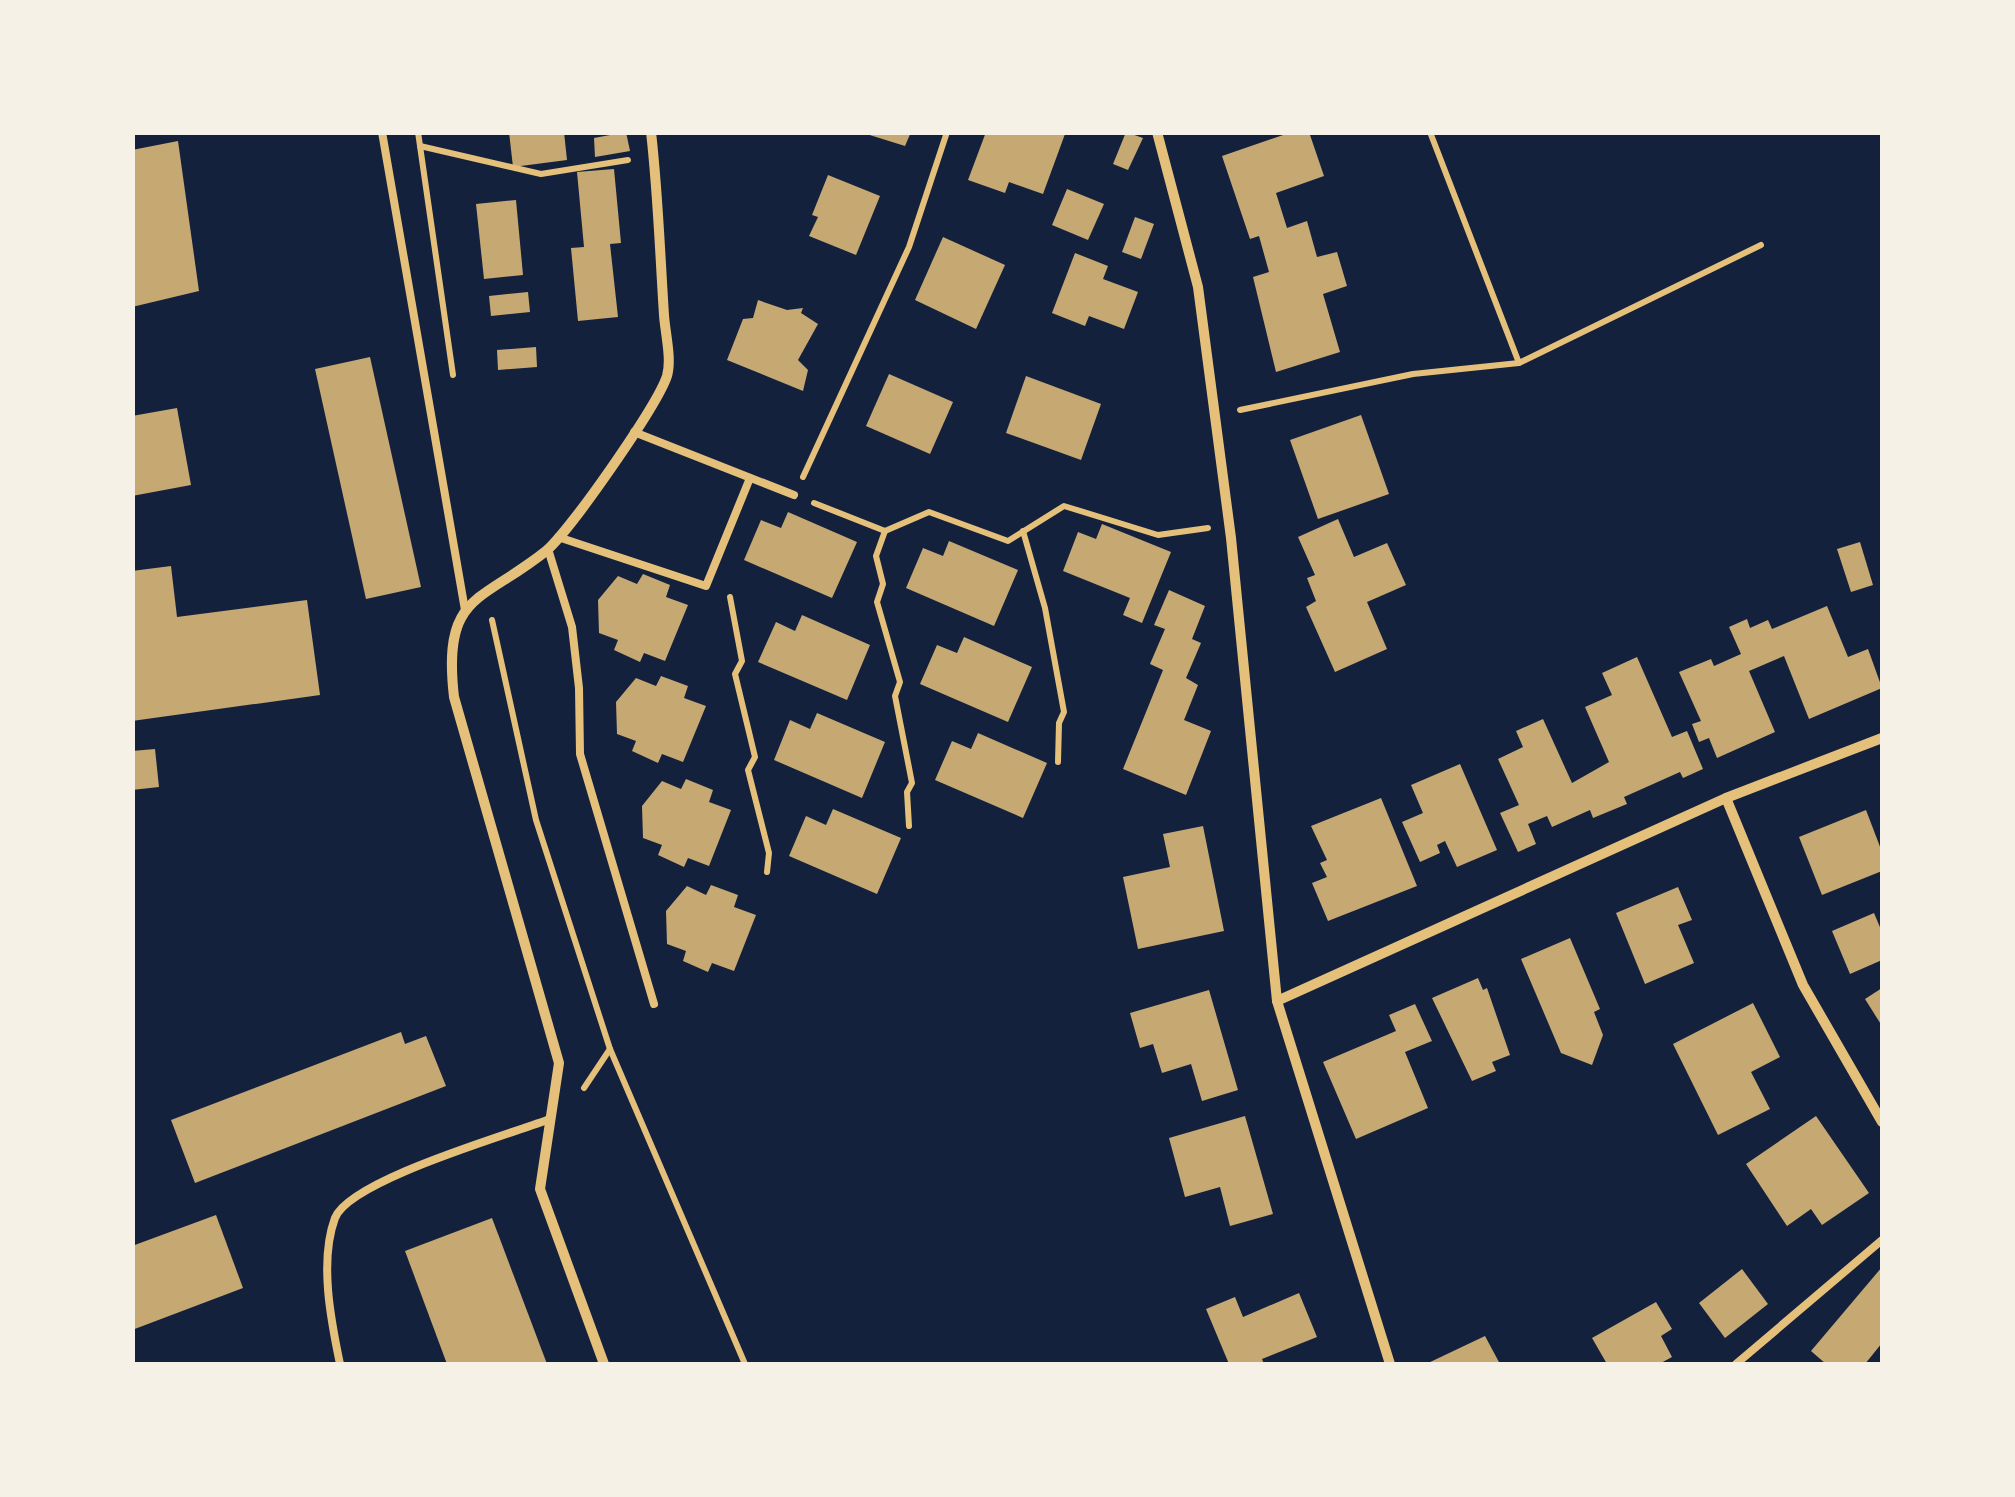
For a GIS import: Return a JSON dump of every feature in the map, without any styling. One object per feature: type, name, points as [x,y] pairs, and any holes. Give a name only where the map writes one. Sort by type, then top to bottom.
[{"type":"street","points":[[604,1364],[540,1189],[559,1063],[454,697],[453,643],[465,610],[484,589],[548,550],[634,432],[668,374],[651,132]]},
{"type":"street","points":[[1157,132],[1198,287],[1277,1001],[1390,1364]]},
{"type":"street","points":[[1277,1001],[1726,798],[1882,738]]},
{"type":"street","points":[[1726,798],[1803,985],[1882,1122]]},
{"type":"lane","points":[[382,132],[465,610]]},
{"type":"lane","points":[[634,432],[794,495]]},
{"type":"lane","points":[[558,536],[706,586],[750,478]]},
{"type":"lane","points":[[548,550],[572,628],[580,688],[580,754],[654,1004]]},
{"type":"lane","points":[[340,1364],[333,1332],[328,1253],[336,1215],[360,1192],[390,1178],[550,1119]]},
{"type":"lane","points":[[1736,1364],[1882,1240]]},
{"type":"path","points":[[418,132],[454,377]]},
{"type":"path","points":[[808,467],[909,247],[947,132]]},
{"type":"path","points":[[1430,132],[1520,362]]},
{"type":"path","points":[[420,146],[541,174],[613,162]]},
{"type":"path","points":[[1215,415],[1413,374],[1520,362],[1761,246]]},
{"type":"path","points":[[842,514],[885,531],[929,512],[1008,541],[1064,506],[1158,535],[1200,529]]},
{"type":"path","points":[[885,531],[876,556],[883,584],[877,602],[900,682],[894,696],[912,784],[907,792],[909,826]]},
{"type":"path","points":[[1023,532],[1046,608],[1064,712],[1059,723],[1058,762]]},
{"type":"path","points":[[484,589],[536,820],[610,1050],[745,1364]]},
{"type":"path","points":[[730,597],[742,661],[735,674],[755,758],[748,770],[769,853],[767,872]]},
{"type":"building","points":[[509,132],[564,132],[567,160],[513,167]]},
{"type":"building","points":[[626,132],[630,151],[595,157],[594,138]]},
{"type":"building","points":[[860,132],[911,132],[905,146]]},
{"type":"building","points":[[986,132],[1065,134],[1043,194],[1009,182],[1005,193],[968,180]]},
{"type":"building","points":[[1126,132],[1143,138],[1128,170],[1113,164]]},
{"type":"building","points":[[1292,132],[1309,132],[1324,176],[1276,193],[1287,228],[1307,221],[1317,257],[1337,252],[1347,286],[1323,294],[1340,352],[1276,372],[1253,277],[1269,272],[1259,236],[1250,239],[1222,156]]},
{"type":"building","points":[[178,141],[199,291],[132,307],[132,150]]},
{"type":"building","points":[[614,169],[621,243],[610,244],[618,317],[578,321],[571,248],[584,247],[577,172]]},
{"type":"building","points":[[828,175],[880,196],[856,255],[809,236],[818,217],[812,215]]},
{"type":"building","points":[[1067,189],[1104,204],[1088,240],[1052,225]]},
{"type":"building","points":[[516,200],[523,275],[484,279],[476,204]]},
{"type":"building","points":[[1135,217],[1154,224],[1141,259],[1122,252]]},
{"type":"building","points":[[943,237],[1005,265],[976,329],[915,300]]},
{"type":"building","points":[[1075,253],[1108,266],[1103,279],[1138,292],[1124,329],[1089,316],[1085,326],[1052,313]]},
{"type":"building","points":[[528,292],[530,312],[491,316],[489,296]]},
{"type":"building","points":[[758,300],[787,310],[803,308],[801,313],[818,324],[798,360],[808,370],[803,391],[727,360],[743,319],[753,318]]},
{"type":"building","points":[[536,347],[537,367],[498,370],[497,350]]},
{"type":"building","points":[[370,357],[421,587],[366,599],[315,369]]},
{"type":"building","points":[[889,374],[953,402],[930,454],[866,426]]},
{"type":"building","points":[[1026,376],[1101,404],[1081,460],[1006,433]]},
{"type":"building","points":[[177,408],[191,485],[132,496],[132,416]]},
{"type":"building","points":[[1361,415],[1389,494],[1318,519],[1290,440]]},
{"type":"building","points":[[788,512],[857,542],[832,598],[744,560],[761,520],[781,528]]},
{"type":"building","points":[[1338,519],[1354,557],[1387,543],[1406,585],[1367,602],[1387,649],[1335,672],[1306,607],[1316,601],[1307,578],[1315,575],[1298,537]]},
{"type":"building","points":[[1102,524],[1171,552],[1142,623],[1123,615],[1130,598],[1063,571],[1078,532],[1096,539]]},
{"type":"building","points":[[949,541],[1018,570],[994,626],[906,588],[923,548],[943,556]]},
{"type":"building","points":[[1860,542],[1873,585],[1851,592],[1837,549]]},
{"type":"building","points":[[171,566],[177,617],[307,600],[320,695],[132,721],[132,571]]},
{"type":"building","points":[[643,574],[670,585],[666,597],[688,605],[665,661],[644,653],[640,662],[614,650],[618,640],[599,633],[598,600],[618,576],[637,584]]},
{"type":"building","points":[[1169,590],[1205,606],[1192,639],[1201,643],[1186,678],[1198,685],[1184,720],[1211,731],[1186,795],[1123,769],[1163,670],[1150,664],[1165,629],[1154,625]]},
{"type":"building","points":[[1827,606],[1848,657],[1868,649],[1882,688],[1809,719],[1784,656],[1749,671],[1775,732],[1717,758],[1709,738],[1699,742],[1692,724],[1701,721],[1679,672],[1711,659],[1714,666],[1741,654],[1729,627],[1747,619],[1750,628],[1768,620],[1772,629]]},
{"type":"building","points":[[802,615],[870,645],[847,700],[758,662],[776,622],[795,631]]},
{"type":"building","points":[[964,637],[1032,667],[1008,722],[920,684],[937,645],[957,653]]},
{"type":"building","points":[[1637,657],[1672,737],[1687,731],[1703,769],[1683,778],[1680,772],[1624,797],[1627,804],[1593,818],[1590,810],[1552,827],[1547,816],[1528,824],[1536,844],[1518,852],[1500,813],[1519,805],[1498,759],[1523,747],[1516,731],[1543,719],[1572,783],[1609,762],[1585,707],[1612,695],[1602,673]]},
{"type":"building","points":[[661,676],[688,686],[684,698],[706,706],[683,762],[662,754],[658,763],[632,751],[636,741],[617,734],[616,702],[636,678],[656,686]]},
{"type":"building","points":[[817,713],[885,742],[862,798],[774,760],[790,720],[810,729]]},
{"type":"building","points":[[978,733],[1047,763],[1023,818],[935,780],[952,741],[971,749]]},
{"type":"building","points":[[155,749],[159,787],[132,790],[132,751]]},
{"type":"building","points":[[1460,764],[1497,850],[1457,867],[1445,841],[1437,845],[1440,853],[1420,862],[1402,822],[1423,813],[1411,785]]},
{"type":"building","points":[[686,779],[713,790],[709,802],[731,810],[709,866],[688,858],[684,867],[658,855],[662,845],[643,838],[642,806],[662,781],[681,789]]},
{"type":"building","points":[[1381,798],[1417,886],[1328,921],[1312,883],[1327,877],[1320,863],[1327,860],[1311,826]]},
{"type":"building","points":[[833,809],[901,838],[877,894],[789,856],[806,816],[826,825]]},
{"type":"building","points":[[1866,810],[1882,852],[1882,871],[1822,895],[1799,837]]},
{"type":"building","points":[[1203,826],[1224,931],[1138,949],[1123,877],[1170,867],[1163,834]]},
{"type":"building","points":[[711,885],[738,895],[734,907],[756,915],[734,971],[712,963],[708,972],[683,961],[686,951],[667,944],[666,911],[687,886],[706,895]]},
{"type":"building","points":[[1678,887],[1692,920],[1678,925],[1694,963],[1645,984],[1616,913]]},
{"type":"building","points":[[1874,913],[1882,932],[1882,960],[1850,974],[1832,931]]},
{"type":"building","points":[[1570,938],[1600,1009],[1594,1012],[1603,1035],[1592,1065],[1561,1053],[1521,959]]},
{"type":"building","points":[[1478,978],[1483,990],[1487,988],[1510,1055],[1492,1062],[1496,1071],[1472,1081],[1432,998]]},
{"type":"building","points":[[1882,988],[1882,1026],[1865,999]]},
{"type":"building","points":[[1209,990],[1238,1090],[1202,1101],[1191,1064],[1162,1073],[1153,1044],[1140,1048],[1130,1013]]},
{"type":"building","points":[[1753,1003],[1780,1057],[1751,1072],[1770,1109],[1718,1135],[1673,1044]]},
{"type":"building","points":[[1415,1004],[1432,1041],[1405,1052],[1428,1108],[1356,1139],[1323,1062],[1396,1031],[1389,1015]]},
{"type":"building","points":[[401,1032],[405,1044],[426,1036],[446,1086],[195,1183],[171,1120]]},
{"type":"building","points":[[1245,1116],[1273,1214],[1230,1226],[1220,1187],[1185,1197],[1169,1138]]},
{"type":"building","points":[[1816,1116],[1869,1193],[1822,1225],[1811,1209],[1787,1226],[1746,1164]]},
{"type":"building","points":[[216,1215],[243,1288],[132,1330],[132,1246]]},
{"type":"building","points":[[492,1218],[547,1364],[447,1364],[405,1251]]},
{"type":"building","points":[[1882,1267],[1882,1343],[1865,1364],[1826,1364],[1811,1351]]},
{"type":"building","points":[[1742,1269],[1768,1304],[1725,1338],[1699,1303]]},
{"type":"building","points":[[1299,1293],[1317,1337],[1262,1359],[1264,1364],[1229,1364],[1206,1309],[1235,1297],[1243,1317]]},
{"type":"building","points":[[1656,1302],[1672,1329],[1661,1336],[1672,1357],[1659,1364],[1607,1364],[1592,1338]]},
{"type":"building","points":[[1485,1336],[1500,1364],[1426,1364]]}]
